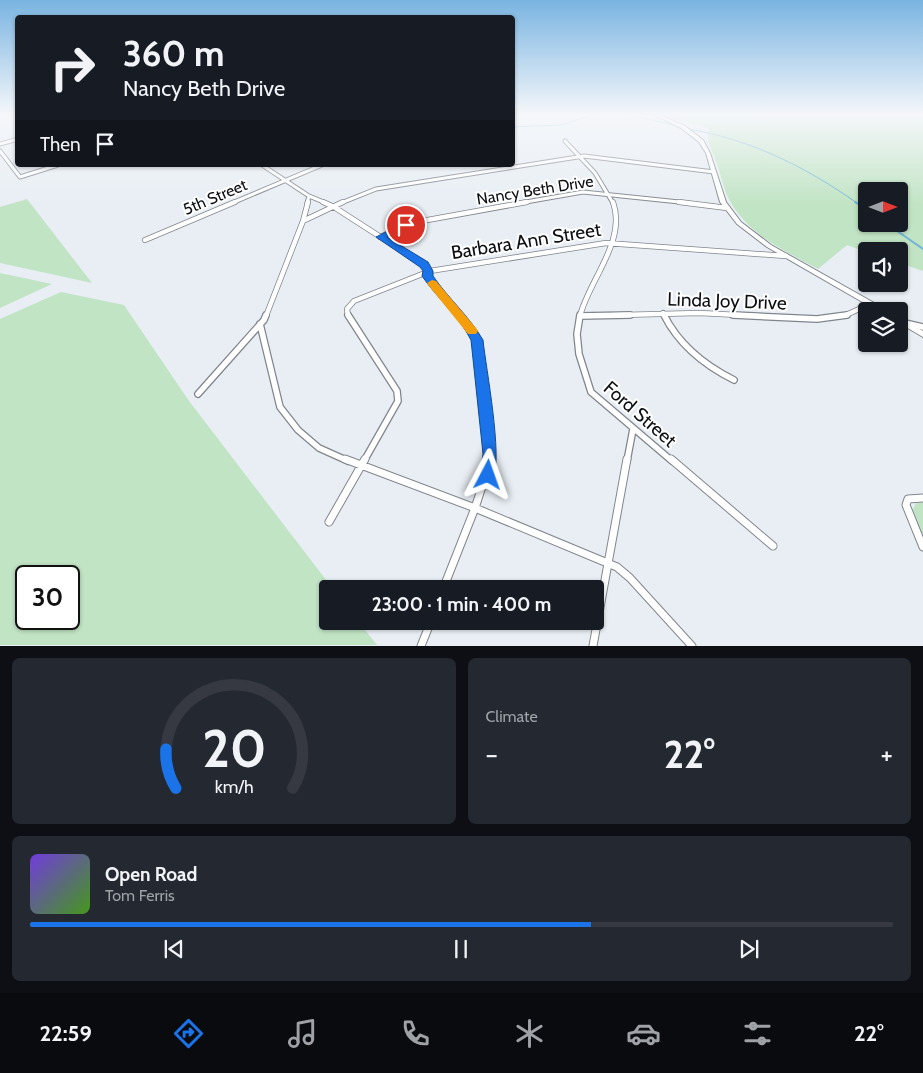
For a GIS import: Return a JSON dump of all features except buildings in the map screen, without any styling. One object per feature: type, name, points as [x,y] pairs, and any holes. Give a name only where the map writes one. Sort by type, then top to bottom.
[{"type":"main road","points":[[704,145],[720,195],[727,208],[746,229],[786,256],[866,302]]},
{"type":"main road","points":[[908,326],[923,334]]},
{"type":"street","name":"Ford Street","points":[[569,145],[595,172],[613,204],[616,215],[612,242],[580,316],[577,333],[578,347],[587,384],[591,392],[773,546]]},
{"type":"street","points":[[0,152],[20,177],[52,167]]},
{"type":"street","points":[[515,166],[579,156],[714,172]]},
{"type":"street","points":[[265,167],[309,196],[334,207],[424,265],[428,272],[427,276],[470,328],[477,340],[490,454],[488,475],[447,580]]},
{"type":"street","name":"5th Street","points":[[145,240],[317,167]]},
{"type":"street","points":[[304,221],[376,189],[511,167]]},
{"type":"street","name":"Nancy Beth Drive","points":[[380,237],[411,223],[583,192],[606,193],[727,208]]},
{"type":"street","points":[[198,394],[264,320],[304,221],[309,196]]},
{"type":"street","name":"Barbara Ann Street","points":[[329,522],[398,401],[397,391],[348,317],[347,310],[349,305],[360,297],[428,272],[612,242],[786,256]]},
{"type":"street","name":"Linda Joy Drive","points":[[580,316],[663,313],[817,319],[846,315],[858,310]]},
{"type":"street","points":[[663,313],[671,330],[679,340],[720,373],[734,380]]},
{"type":"street","points":[[908,323],[923,327]]},
{"type":"street","points":[[260,324],[280,407],[306,438],[319,448],[360,466],[475,508],[617,567],[630,578],[692,646]]},
{"type":"street","points":[[593,646],[633,429]]},
{"type":"street","points":[[923,498],[908,500],[906,505],[923,547]]},
{"type":"street","points":[[421,646],[427,630]]},
{"type":"green space","points":[[710,145],[923,145],[923,271],[908,266],[908,242],[858,242],[858,249],[847,245],[818,269],[767,240],[755,231],[735,210],[725,189]]},
{"type":"green space","points":[[27,199],[92,283],[0,263],[0,207]]},
{"type":"green space","points":[[0,273],[52,284],[0,308]]},
{"type":"green space","points":[[61,292],[124,305],[189,401],[326,580],[319,580],[319,630],[365,630],[377,645],[0,645],[0,319]]},
{"type":"green space","points":[[923,502],[923,540],[912,511],[916,503]]},
{"type":"waterway","points":[[749,145],[797,166],[857,203]]},
{"type":"waterway","points":[[899,232],[923,249]]},
{"type":"slow traffic","points":[[432,283],[472,331]]},
{"type":"route","points":[[406,225],[380,237],[424,265],[428,271],[427,276],[470,328],[477,340],[490,454],[488,475]]}]
